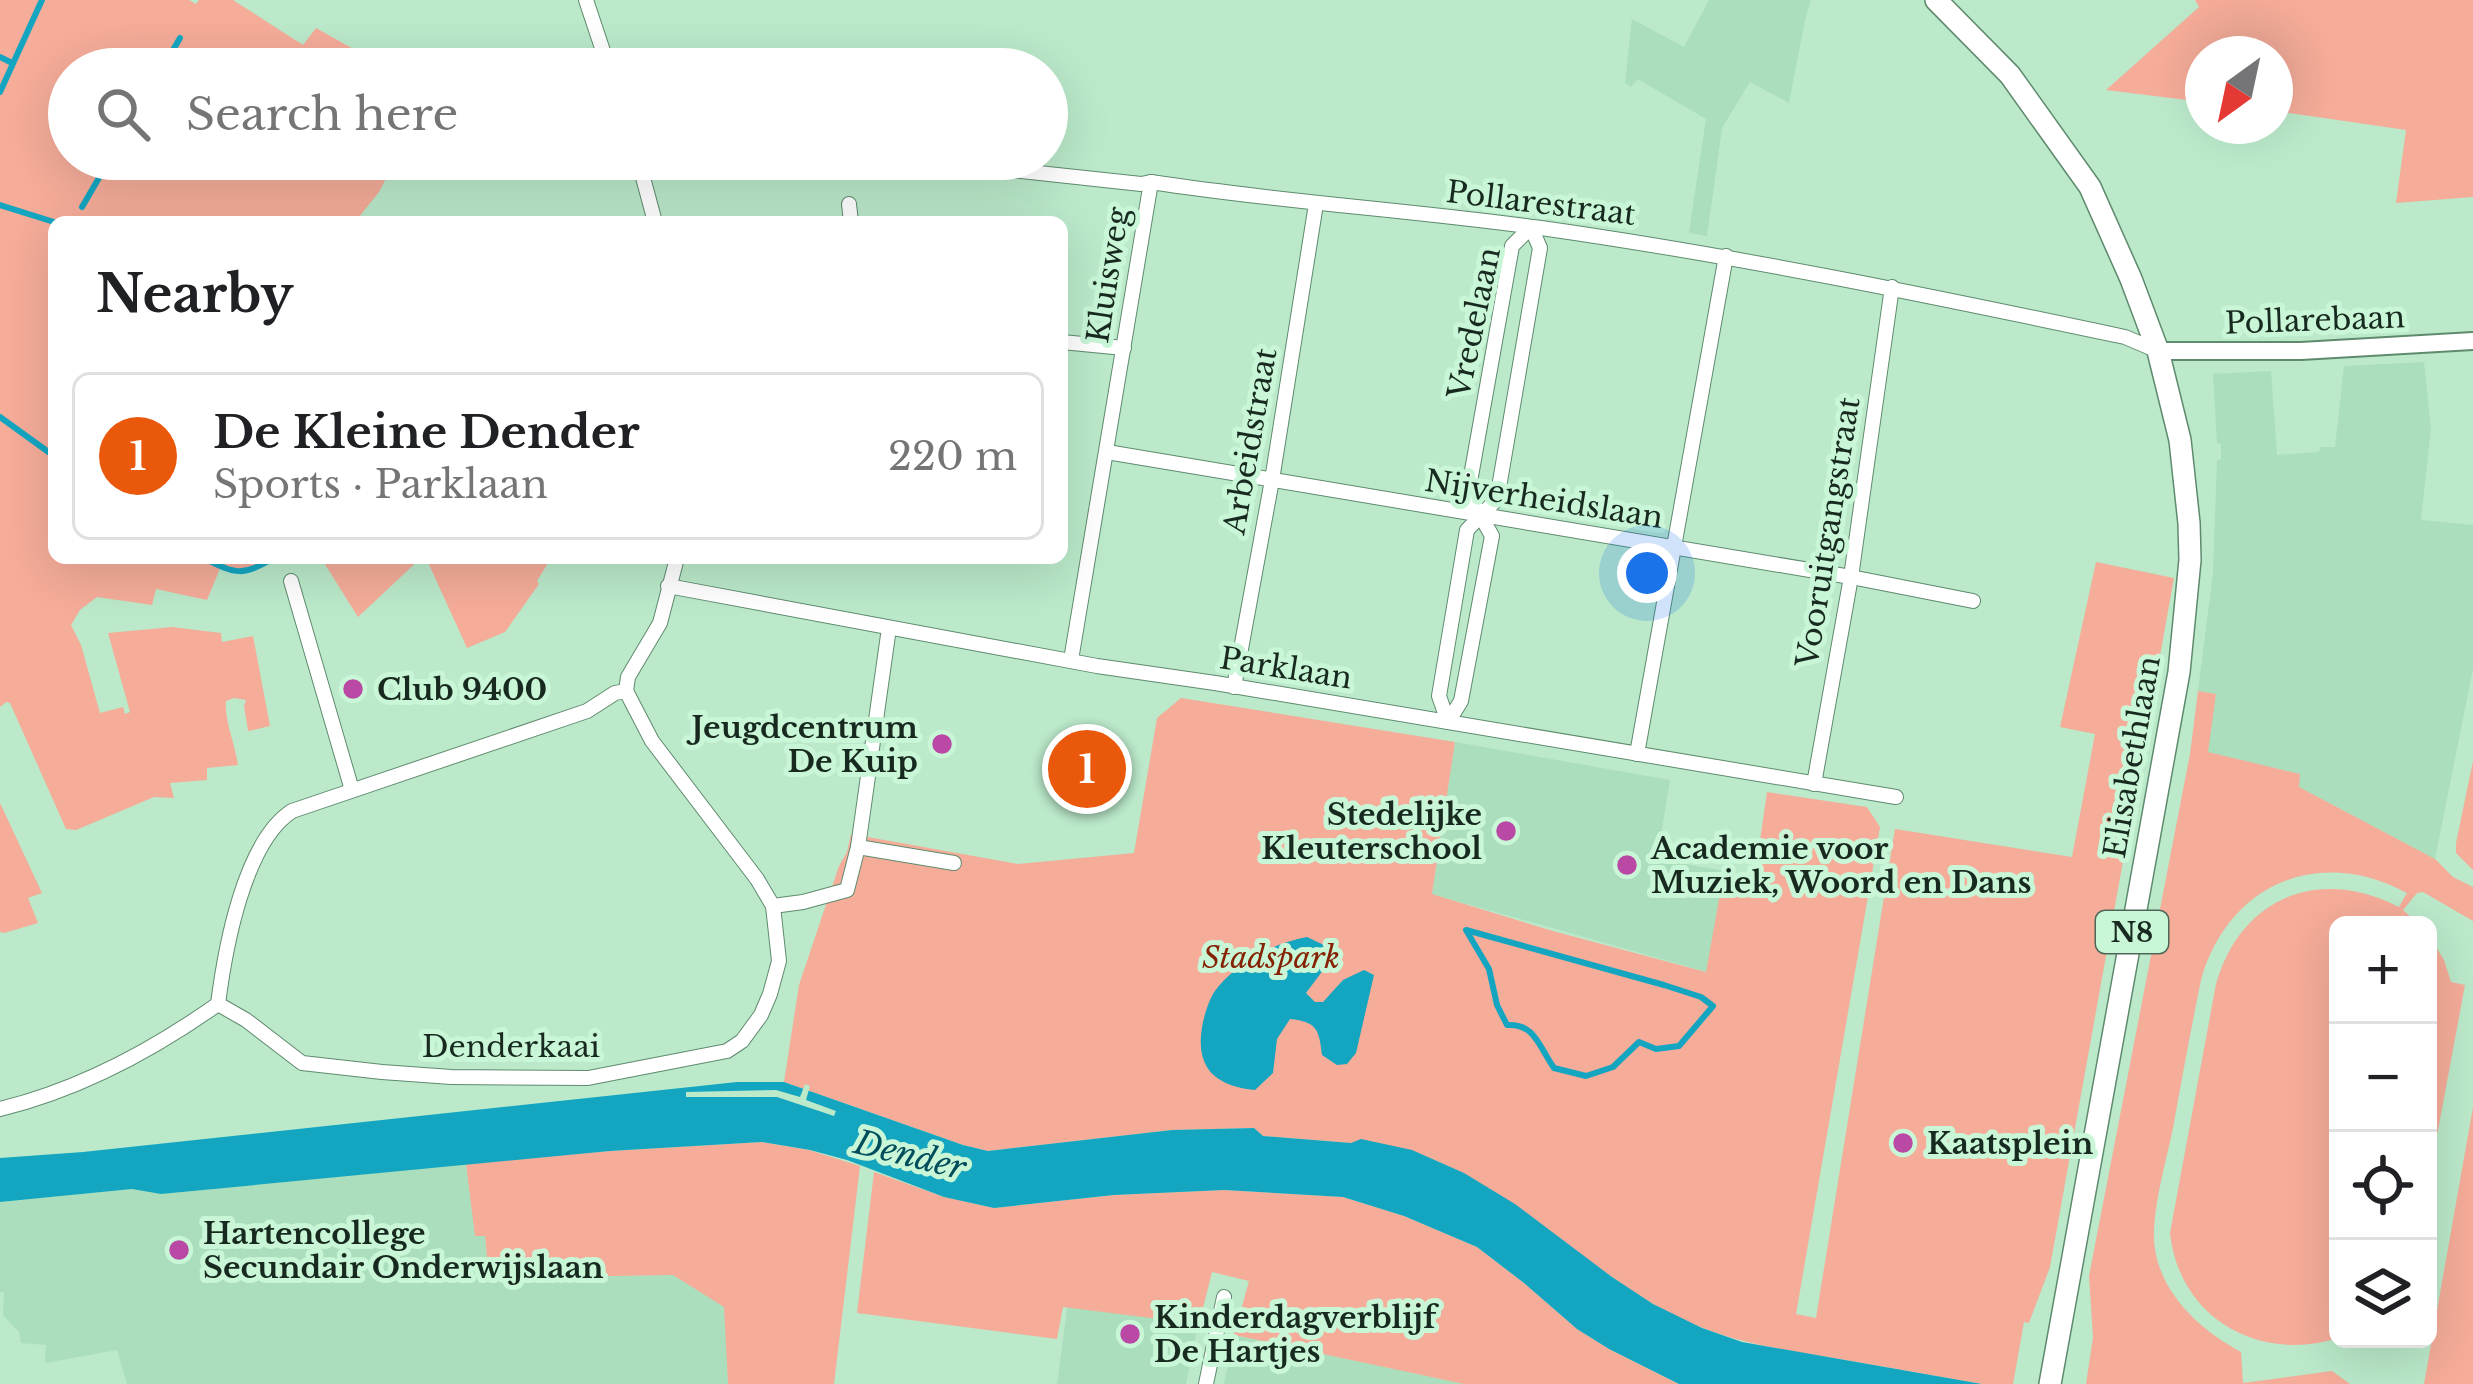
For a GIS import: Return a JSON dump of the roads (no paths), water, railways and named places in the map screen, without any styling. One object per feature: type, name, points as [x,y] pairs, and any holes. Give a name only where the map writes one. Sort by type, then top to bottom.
[{"type":"main road","name":"N8","points":[[1936,0],[2010,75],[2090,187],[2158,351]]},
{"type":"main road","name":"Elisabethlaan","points":[[2050,1384],[2183,635],[2190,560],[2185,470],[2158,351]]},
{"type":"street","points":[[586,0],[602,48]]},
{"type":"street","name":"Pollarestraat","points":[[1068,176],[1531,227],[1726,256],[2125,338],[2158,351]]},
{"type":"street","points":[[644,180],[653,216]]},
{"type":"street","name":"Kluisweg","points":[[1071,661],[1151,182]]},
{"type":"street","points":[[849,204],[850,216]]},
{"type":"street","name":"Arbeidstraat","points":[[1234,686],[1316,204]]},
{"type":"street","name":"Vredelaan","points":[[1448,722],[1439,696],[1467,530],[1480,517],[1497,499],[1540,248],[1531,227],[1512,246],[1468,493],[1480,517],[1492,536],[1461,701],[1448,722]]},
{"type":"street","points":[[1637,754],[1726,256]]},
{"type":"street","name":"Vooruitgangstraat","points":[[1814,784],[1851,577],[1892,287]]},
{"type":"street","name":"Pollarebaan","points":[[2158,351],[2265,352],[2473,341]]},
{"type":"street","points":[[1068,342],[1124,348]]},
{"type":"street","name":"Nijverheidslaan","points":[[1107,452],[1972,601]]},
{"type":"street","points":[[674,564],[660,623],[628,677],[626,691],[652,741],[757,879],[772,906],[848,890],[889,628]]},
{"type":"street","points":[[291,580],[352,790]]},
{"type":"street","name":"Parklaan","points":[[668,586],[1071,661],[1896,797]]},
{"type":"street","points":[[0,1109],[97,1073],[182,1029],[218,1004],[238,903],[251,867],[267,833],[292,811],[586,711],[615,692],[626,691]]},
{"type":"street","points":[[858,847],[954,863]]},
{"type":"street","name":"Denderkaai","points":[[218,1004],[302,1063],[451,1077],[588,1078],[727,1051],[742,1041],[760,1015],[776,974],[772,906]]},
{"type":"street","points":[[1206,1384],[1225,1297]]},
{"type":"water","points":[[1307,937],[1326,946],[1333,957],[1306,993],[1315,1002],[1323,1002],[1343,980],[1364,970],[1374,975],[1356,1053],[1347,1064],[1337,1065],[1322,1055],[1315,1028],[1290,1019],[1277,1039],[1273,1073],[1255,1090],[1227,1084],[1210,1071],[1201,1050],[1205,1013],[1215,991],[1258,954]]},
{"type":"water","name":"Dender","points":[[737,1082],[784,1082],[988,1151],[1172,1130],[1254,1128],[1263,1136],[1351,1143],[1361,1139],[1412,1150],[1464,1173],[1515,1204],[1612,1277],[1702,1328],[1742,1342],[1982,1384],[1679,1384],[1577,1329],[1477,1247],[1343,1197],[1224,1190],[994,1208],[944,1197],[847,1160],[762,1142],[610,1151],[161,1194],[132,1189],[0,1202],[0,1158]]},
{"type":"waterway","points":[[0,92],[42,0]]},
{"type":"waterway","points":[[174,48],[180,38]]},
{"type":"waterway","points":[[0,57],[12,63]]},
{"type":"waterway","points":[[82,207],[98,180]]},
{"type":"waterway","points":[[0,205],[48,220]]},
{"type":"waterway","points":[[0,417],[48,452]]},
{"type":"waterway","points":[[216,564],[239,571],[262,564]]},
{"type":"waterway","points":[[1466,930],[1664,985],[1713,1006],[1679,1046],[1656,1049],[1639,1042],[1613,1067],[1586,1076],[1554,1068],[1530,1032],[1507,1025],[1489,969],[1466,930]]},
{"type":"place","name":"Club 9400","points":[[353,689]]},
{"type":"place","name":"Jeugdcentrum De Kuip","points":[[942,744]]},
{"type":"place","name":"De Kleine Dender","points":[[1087,769]]},
{"type":"place","name":"Stedelijke Kleuterschool","points":[[1506,831]]},
{"type":"place","name":"Academie voor Muziek, Woord en Dans","points":[[1627,865]]},
{"type":"place","name":"Kaatsplein","points":[[1903,1143]]},
{"type":"place","name":"Hartencollege Secundair Onderwijslaan","points":[[179,1250]]},
{"type":"place","name":"Kinderdagverblijf De Hartjes","points":[[1130,1334]]},
{"type":"park label","name":"Stadspark","points":[[1271,957]]}]
